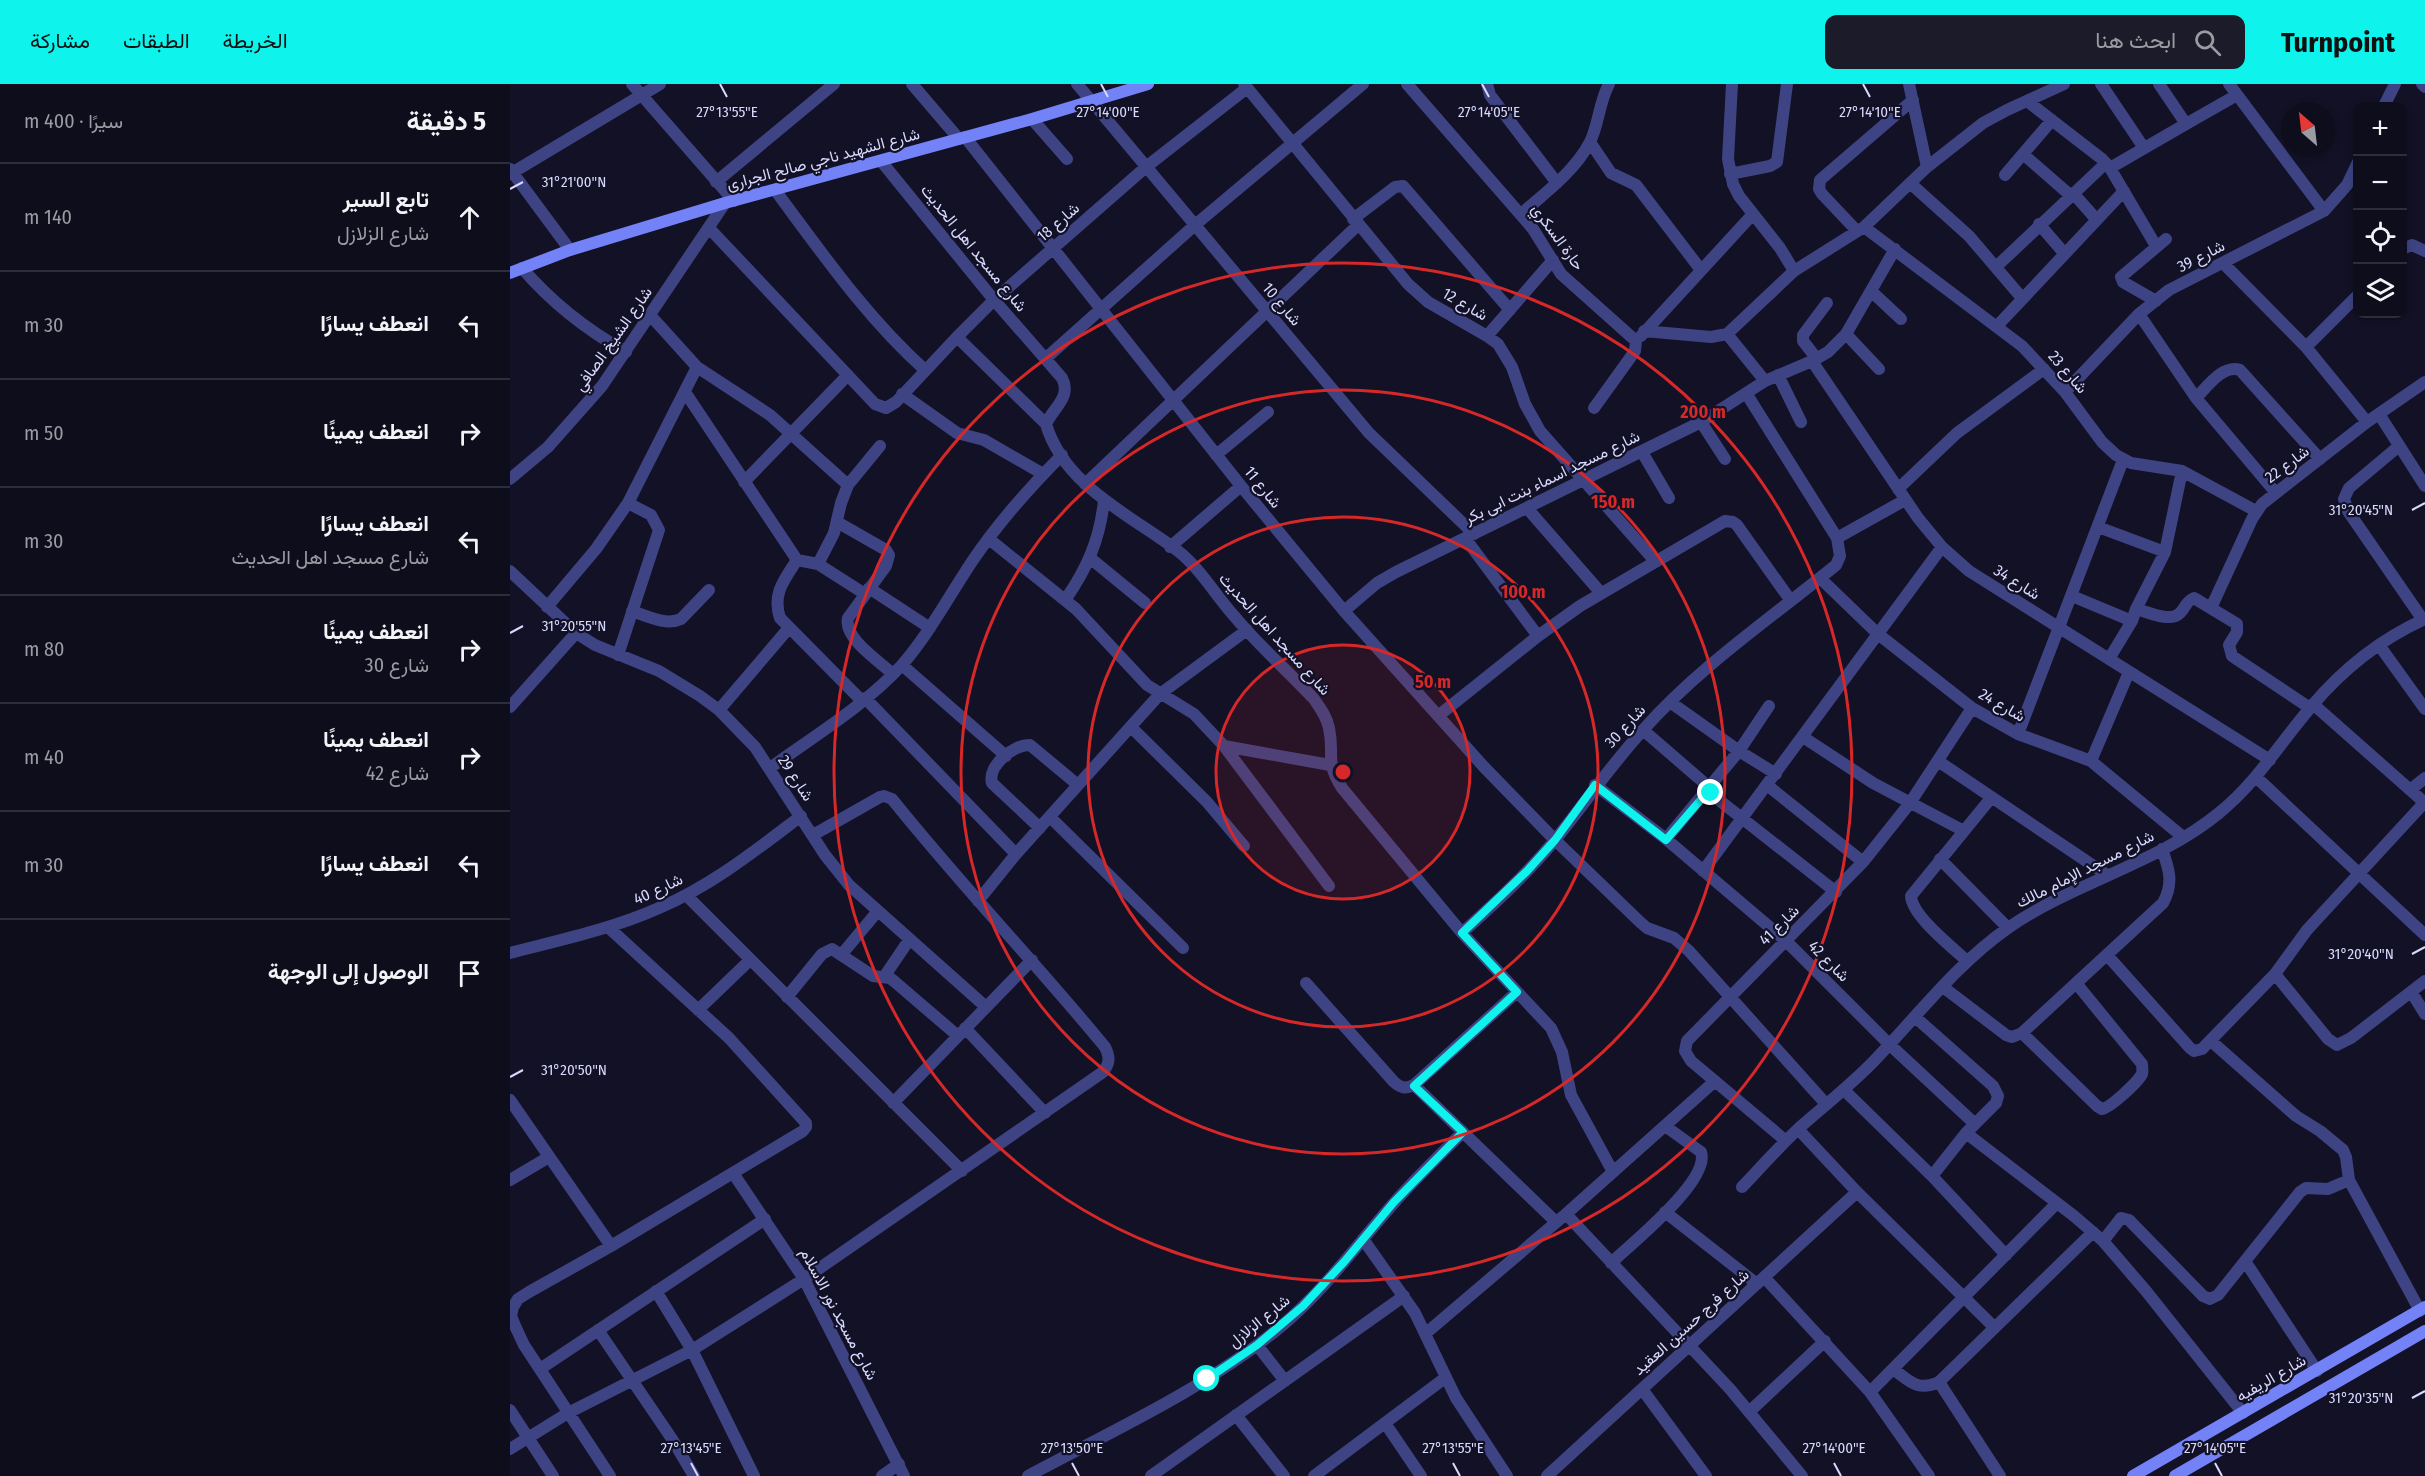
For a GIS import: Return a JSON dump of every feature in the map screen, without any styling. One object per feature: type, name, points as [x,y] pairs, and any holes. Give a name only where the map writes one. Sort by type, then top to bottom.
[{"type":"street","points":[[632,84],[716,182],[729,202]]},
{"type":"street","points":[[570,250],[511,172],[660,84]]},
{"type":"street","points":[[716,182],[834,84]]},
{"type":"street","name":"شارع 11","points":[[912,84],[962,138],[1053,249],[1241,486],[1344,611],[1438,716],[1555,840],[1640,922],[1647,928],[1674,938],[1682,944],[1826,1104]]},
{"type":"street","name":"شارع 10","points":[[1077,84],[1369,433],[1469,536],[1538,636]]},
{"type":"street","name":"شارع الشهيد ناجي صالح الجرارى","points":[[516,270],[570,250],[729,202],[1032,119],[1148,84]]},
{"type":"street","points":[[1045,359],[1194,225],[1363,84]]},
{"type":"street","name":"حارة السكري","points":[[1407,84],[1533,228],[1552,260],[1572,285],[1633,336],[1640,336]]},
{"type":"street","points":[[1487,84],[1490,95],[1557,183]]},
{"type":"street","points":[[1521,214],[1557,183],[1580,158],[1590,142],[1609,84]]},
{"type":"street","points":[[1732,84],[1728,159],[1730,174],[1739,196],[1780,248],[1794,272]]},
{"type":"street","points":[[1730,174],[1770,166],[1777,162],[1787,84]]},
{"type":"street","points":[[1909,84],[1927,167]]},
{"type":"street","points":[[1640,336],[1711,337],[1727,334],[1794,272],[1860,229],[1927,167],[1983,123],[2064,84]]},
{"type":"street","points":[[2101,84],[2144,148]]},
{"type":"street","points":[[2159,84],[2186,124]]},
{"type":"street","points":[[2229,84],[2324,211]]},
{"type":"street","points":[[2386,102],[2395,84]]},
{"type":"street","name":"شارع 12","points":[[1245,86],[1355,222],[1417,294],[1487,336],[1506,355],[1525,404],[1539,431],[1655,561]]},
{"type":"street","name":"شارع 18","points":[[902,394],[994,300],[1146,167],[1245,86]]},
{"type":"street","points":[[1996,266],[2071,194],[2108,166],[2237,95]]},
{"type":"street","name":"شارع 23","points":[[1913,100],[1820,180],[1819,189],[1822,194],[1860,229],[1895,249],[1997,326],[2044,369],[2065,392],[2102,442],[2123,460],[2182,471],[2256,511]]},
{"type":"street","points":[[2027,101],[2108,166],[2161,242],[2121,277],[2122,282],[2156,301]]},
{"type":"street","points":[[1032,119],[1067,159]]},
{"type":"street","points":[[2005,176],[2052,120]]},
{"type":"street","points":[[1590,142],[1611,173],[1636,185],[1701,270]]},
{"type":"street","points":[[2023,154],[2071,194],[2096,219]]},
{"type":"street","name":"شارع مسجد اهل الحديث","points":[[881,161],[994,300],[1062,378],[1066,390],[1047,424],[1062,455],[1085,484],[1187,560],[1247,630],[1309,694],[1324,713],[1329,727],[1330,765],[1342,788],[1462,933],[1544,1019],[1558,1040],[1571,1095],[1613,1172]]},
{"type":"street","name":"شارع 39","points":[[2065,392],[2139,314],[2169,290],[2324,211],[2347,185],[2353,172]]},
{"type":"street","points":[[1910,183],[1941,209],[1996,266],[2022,298]]},
{"type":"street","points":[[1085,484],[1267,312],[1355,222],[1395,187],[1403,186],[1510,310]]},
{"type":"street","points":[[776,190],[860,304],[901,349],[925,370]]},
{"type":"street","points":[[1997,326],[2124,191]]},
{"type":"street","name":"شارع الشيخ الصافي","points":[[510,479],[548,447],[602,386],[729,202]]},
{"type":"street","points":[[1594,408],[1635,351],[1640,336],[1753,214]]},
{"type":"street","points":[[2039,224],[2064,253]]},
{"type":"street","points":[[709,228],[879,406],[886,408],[892,406],[902,394],[957,434],[984,440],[1043,474]]},
{"type":"street","points":[[2407,247],[2412,245],[2425,251]]},
{"type":"street","name":"شارع مسجد اسماء بنت ابى بكر","points":[[1344,611],[1377,583],[1701,422],[1765,381],[1815,360],[1828,352],[1846,334],[1895,249]]},
{"type":"street","points":[[1487,336],[1552,260]]},
{"type":"street","points":[[2223,263],[2306,347],[2367,422]]},
{"type":"street","points":[[516,270],[569,316],[626,352]]},
{"type":"street","points":[[1871,291],[1901,319]]},
{"type":"street","points":[[2306,347],[2353,300]]},
{"type":"street","name":"شارع 34","points":[[1827,303],[1803,334],[1803,341],[1901,494],[1942,547],[1969,571],[2270,760]]},
{"type":"street","points":[[2139,314],[2196,398],[2276,493]]},
{"type":"street","points":[[650,315],[697,367],[758,406],[848,485]]},
{"type":"street","points":[[1727,334],[1765,381]]},
{"type":"street","points":[[1846,334],[1879,369]]},
{"type":"street","points":[[957,337],[1047,424]]},
{"type":"street","points":[[547,607],[596,549],[628,503],[697,367]]},
{"type":"street","points":[[2196,398],[2229,368],[2240,370],[2320,459]]},
{"type":"street","points":[[1746,393],[1837,538],[1901,494],[1957,433],[2044,369]]},
{"type":"street","points":[[744,482],[848,375]]},
{"type":"street","points":[[1778,375],[1801,422]]},
{"type":"street","name":"شارع 22","points":[[2211,608],[2256,511],[2367,422],[2425,382]]},
{"type":"street","points":[[685,392],[797,560],[818,564],[930,628]]},
{"type":"street","points":[[1216,454],[1268,412]]},
{"type":"street","points":[[2379,414],[2425,486]]},
{"type":"street","points":[[1701,422],[1725,459]]},
{"type":"street","points":[[818,564],[830,544],[848,485],[880,446]]},
{"type":"street","points":[[2399,446],[2349,488],[2344,500],[2348,511],[2424,620]]},
{"type":"street","points":[[1642,452],[1669,498]]},
{"type":"street","points":[[770,768],[863,699],[897,669],[930,628],[989,539],[1043,474],[1062,455]]},
{"type":"street","points":[[2018,734],[2123,460]]},
{"type":"street","points":[[2109,659],[2165,552],[2182,471]]},
{"type":"street","points":[[1170,547],[1241,486]]},
{"type":"street","points":[[1065,600],[1090,558],[1102,523],[1104,500]]},
{"type":"street","points":[[618,655],[659,530],[651,515],[628,503]]},
{"type":"street","points":[[1527,508],[1601,593]]},
{"type":"street","points":[[1438,716],[1538,636],[1601,593],[1720,522],[1729,521],[1737,525],[1791,600]]},
{"type":"street","points":[[837,522],[886,550],[889,555],[889,560],[848,618],[846,626],[851,637],[897,669],[1006,756]]},
{"type":"street","points":[[2098,527],[2165,552]]},
{"type":"street","name":"شارع 30","points":[[1462,933],[1498,901],[1555,840],[1595,785],[1670,702],[1728,649],[1836,565],[1840,556],[1837,538]]},
{"type":"street","points":[[989,539],[1088,620],[1148,685],[1194,714],[1224,746],[1329,886]]},
{"type":"street","points":[[1703,871],[1942,547]]},
{"type":"street","points":[[1090,558],[1145,603]]},
{"type":"street","points":[[797,560],[779,588],[776,598],[780,618],[788,629],[863,699],[1016,854]]},
{"type":"street","name":"شارع 29","points":[[510,571],[576,633],[618,655],[648,666],[680,682],[719,710],[738,728],[770,768],[836,871],[877,912],[986,1007]]},
{"type":"street","name":"شارع 24","points":[[1820,578],[1878,634],[1972,708],[2018,734],[2091,761],[2182,837]]},
{"type":"street","points":[[632,611],[666,621],[676,621],[681,619],[709,590]]},
{"type":"street","points":[[2072,596],[2134,615],[2170,617],[2181,612],[2189,600],[2194,598],[2237,624],[2237,632],[2229,645],[2232,656],[2312,706],[2425,803],[2307,930],[2275,974],[2211,1041],[2198,1051],[2190,1048],[2107,955]]},
{"type":"street","name":"شارع مسجد الإمام مالك","points":[[1742,1187],[1785,1141],[1844,1090],[1967,961],[2007,928],[2047,904],[2162,849],[2217,815],[2257,777],[2312,706],[2345,672],[2379,645],[2424,620]]},
{"type":"street","points":[[719,710],[788,629]]},
{"type":"street","points":[[978,901],[1016,854],[1160,694],[1247,630]]},
{"type":"street","points":[[510,706],[576,633]]},
{"type":"street","points":[[2379,645],[2421,694],[2425,709]]},
{"type":"street","points":[[2091,761],[2129,672]]},
{"type":"street","points":[[1670,702],[1776,774]]},
{"type":"street","points":[[1666,840],[1739,751],[1769,706]]},
{"type":"street","name":"شارع 41","points":[[1785,1141],[1691,1061],[1687,1056],[1685,1046],[1729,997],[1836,892],[1863,862],[1910,803],[1972,708]]},
{"type":"street","points":[[1131,727],[1208,802],[1244,846]]},
{"type":"street","points":[[1643,730],[1715,797],[1836,892]]},
{"type":"street","points":[[1803,737],[1837,762],[1964,831]]},
{"type":"street","points":[[1040,828],[992,783],[990,775],[992,771],[1019,746],[1030,745],[1078,786]]},
{"type":"street","points":[[1224,746],[1330,765]]},
{"type":"street","points":[[1938,761],[2106,875]]},
{"type":"street","points":[[2257,777],[2359,875],[2422,927]]},
{"type":"street","points":[[2410,790],[2425,778]]},
{"type":"street","name":"شارع 42","points":[[1595,785],[1666,840],[1786,941],[1970,1129],[2098,1236],[2146,1291],[2243,1413]]},
{"type":"street","points":[[1767,785],[1863,862]]},
{"type":"street","points":[[510,1449],[568,1413],[692,1350],[804,1279],[1103,1072],[1109,1059],[1105,1047],[888,796],[880,797],[813,835]]},
{"type":"street","points":[[1967,961],[1918,913],[1911,902],[1914,890],[1991,798]]},
{"type":"street","name":"شارع 40","points":[[510,953],[608,927],[635,918],[686,895],[736,864],[801,816]]},
{"type":"street","points":[[1050,817],[1183,948]]},
{"type":"street","points":[[1943,987],[2006,1035],[2012,1037],[2022,1033],[2155,911],[2168,894],[2171,875],[2162,849]]},
{"type":"street","points":[[1940,859],[2007,928]]},
{"type":"street","points":[[686,895],[962,1171]]},
{"type":"street","points":[[842,954],[877,912]]},
{"type":"street","points":[[608,927],[745,1053],[806,1123],[803,1131],[611,1246],[529,1292],[518,1299],[513,1307],[511,1316],[516,1328],[610,1476]]},
{"type":"street","points":[[884,977],[909,940]]},
{"type":"street","points":[[787,997],[827,951],[832,950],[842,954],[873,976],[884,977],[895,982],[962,1032],[1045,1113]]},
{"type":"street","points":[[698,1010],[750,960]]},
{"type":"street","points":[[893,1103],[1032,960]]},
{"type":"street","points":[[2275,974],[2328,1039],[2337,1045],[2351,1038],[2425,981]]},
{"type":"street","points":[[1306,983],[1394,1082],[1407,1088],[1414,1086],[1517,992]]},
{"type":"street","points":[[2022,1033],[2097,1106],[2102,1108],[2111,1106],[2142,1074],[2142,1064],[2076,983]]},
{"type":"street","points":[[2412,993],[2425,1014]]},
{"type":"street","points":[[1915,1017],[1996,1090],[1998,1096],[1996,1103],[1970,1129],[1932,1176]]},
{"type":"street","points":[[2211,1041],[2296,1116],[2320,1131],[2343,1150],[2349,1180],[2422,1309]]},
{"type":"street","points":[[1425,1334],[1561,1218],[1715,1081]]},
{"type":"street","points":[[1414,1086],[1611,1263],[1749,1412],[1802,1476]]},
{"type":"street","points":[[1844,1090],[1932,1176],[2006,1255]]},
{"type":"street","points":[[510,1100],[611,1246]]},
{"type":"street","points":[[1611,1263],[1665,1212],[1686,1190],[1696,1175],[1702,1156],[1697,1148],[1665,1126]]},
{"type":"street","points":[[1798,1130],[1857,1192],[1994,1327]]},
{"type":"street","name":"شارع الزلازل","points":[[1028,1476],[1053,1470],[1207,1379],[1257,1345],[1310,1299],[1394,1202],[1463,1132]]},
{"type":"street","points":[[510,1180],[549,1157]]},
{"type":"street","name":"شارع مسجد نور الاسلام","points":[[733,1173],[804,1279],[904,1476]]},
{"type":"street","points":[[1893,1369],[1917,1386],[1924,1387],[1939,1382],[1994,1327],[2121,1218],[2129,1220],[2204,1296],[2210,1299],[2218,1295],[2300,1192],[2306,1188],[2328,1189],[2349,1180]]},
{"type":"street","name":"شارع فرج حسين العقيد","points":[[1547,1476],[1857,1192]]},
{"type":"street","points":[[1870,1392],[2057,1203]]},
{"type":"street","points":[[1665,1212],[1761,1281],[1825,1341],[1870,1392],[1929,1476]]},
{"type":"street","points":[[540,1369],[765,1219]]},
{"type":"street","points":[[1363,1239],[1404,1296],[1445,1378],[1468,1418],[1507,1476]]},
{"type":"street","points":[[2245,1261],[2317,1371]]},
{"type":"street","points":[[656,1291],[692,1350],[754,1476]]},
{"type":"street","points":[[1151,1476],[1404,1296]]},
{"type":"street","name":"شارع الريفيه","points":[[2133,1476],[2422,1309]]},
{"type":"street","points":[[598,1330],[672,1439],[694,1476]]},
{"type":"street","points":[[2175,1476],[2425,1331]]},
{"type":"street","points":[[1749,1412],[1825,1341]]},
{"type":"street","points":[[1257,1345],[1285,1381]]},
{"type":"street","points":[[1314,1476],[1445,1378]]},
{"type":"street","points":[[1939,1382],[2000,1476]]},
{"type":"street","points":[[1642,1389],[1706,1476]]},
{"type":"street","points":[[2257,1405],[2268,1422]]},
{"type":"street","points":[[510,1410],[553,1476]]},
{"type":"street","points":[[1236,1415],[1284,1476]]},
{"type":"street","points":[[1385,1424],[1421,1476]]},
{"type":"street","points":[[882,1476],[899,1464]]},
{"type":"route","points":[[1207,1379],[1257,1345],[1303,1306],[1324,1285],[1394,1202],[1463,1132],[1414,1086],[1517,992],[1462,933],[1498,901],[1555,840],[1595,785],[1666,840],[1709,790],[1711,793]]}]
